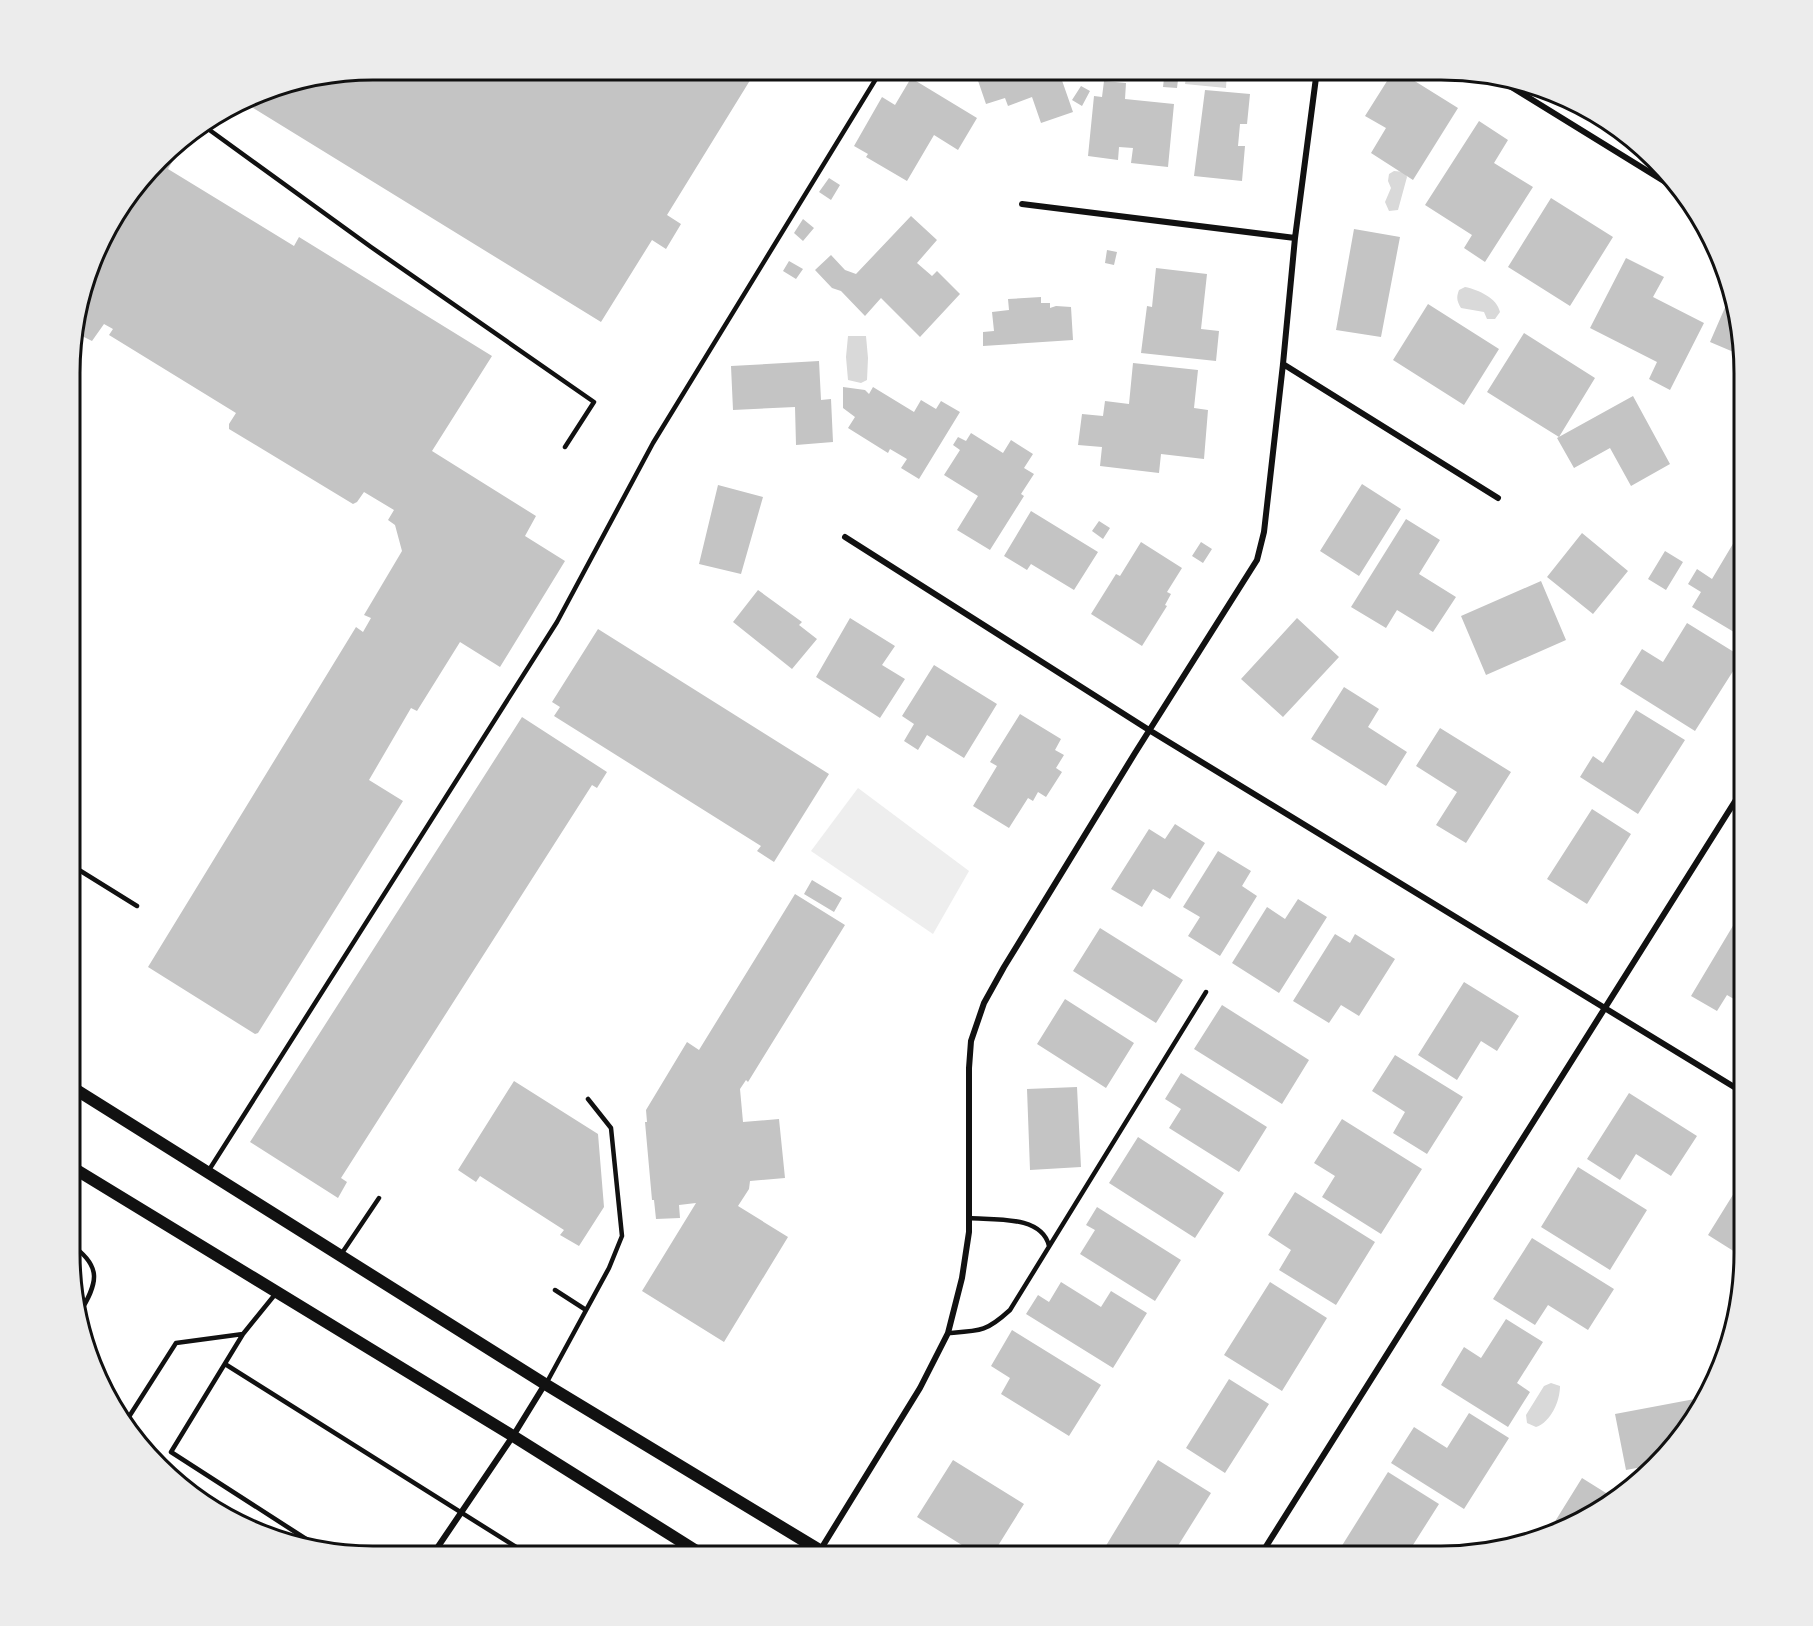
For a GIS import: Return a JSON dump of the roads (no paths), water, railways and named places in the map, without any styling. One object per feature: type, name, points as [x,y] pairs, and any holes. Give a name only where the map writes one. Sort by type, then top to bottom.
[{"type":"main road","points":[[80,1092],[807,1546]]},
{"type":"main road","points":[[80,1172],[513,1436],[688,1546]]},
{"type":"street","points":[[827,1546],[920,1388],[948,1333],[962,1278],[969,1232],[969,1068],[972,1041],[984,1003],[1149,730],[1257,560],[1264,532],[1295,238],[1316,79]]},
{"type":"street","points":[[1514,89],[1661,180]]},
{"type":"street","points":[[1022,204],[1295,238]]},
{"type":"street","points":[[1283,364],[1498,498]]},
{"type":"street","points":[[845,537],[1149,730],[1734,1087]]},
{"type":"street","points":[[1267,1546],[1734,803]]},
{"type":"street","points":[[438,1546],[546,1384]]},
{"type":"lane","points":[[208,1172],[557,622],[653,443],[876,79]]},
{"type":"lane","points":[[209,130],[594,402],[565,447]]},
{"type":"lane","points":[[80,871],[137,906]]},
{"type":"lane","points":[[948,1333],[982,1330],[993,1325],[1010,1310],[1206,992]]},
{"type":"lane","points":[[546,1384],[609,1268],[622,1236],[611,1128],[588,1099]]},
{"type":"lane","points":[[340,1256],[379,1197]]},
{"type":"lane","points":[[969,1218],[1029,1223],[1048,1239],[1049,1246]]},
{"type":"lane","points":[[80,1252],[88,1258],[96,1277],[92,1294],[84,1306]]},
{"type":"lane","points":[[555,1290],[586,1310]]},
{"type":"lane","points":[[277,1292],[243,1334],[171,1452],[306,1539]]},
{"type":"lane","points":[[129,1416],[176,1343],[243,1334]]},
{"type":"lane","points":[[225,1364],[515,1546]]}]
